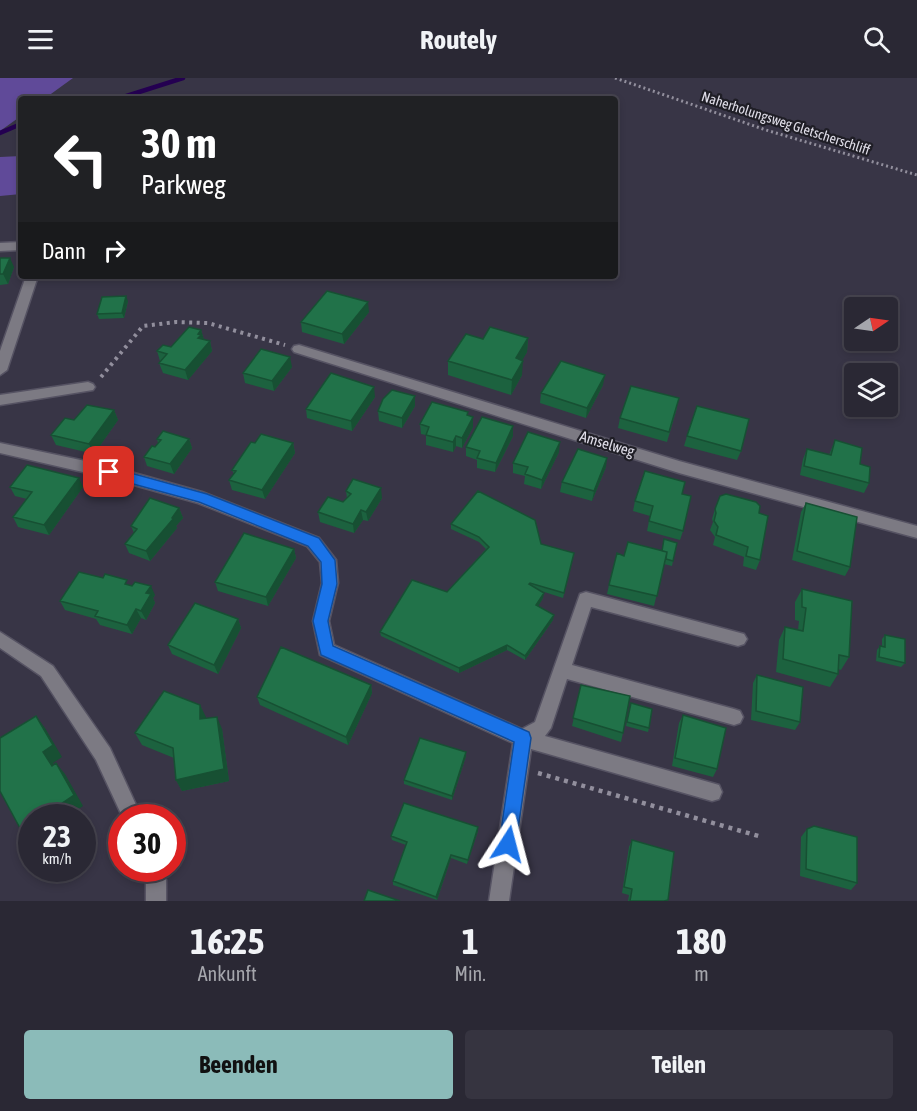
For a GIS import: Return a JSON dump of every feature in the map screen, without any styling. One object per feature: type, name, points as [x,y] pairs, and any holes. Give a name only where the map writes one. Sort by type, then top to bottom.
[{"type":"street","points":[[0,247],[18,246]]},
{"type":"street","points":[[0,370],[31,279]]},
{"type":"street","name":"Amselweg","points":[[299,349],[679,466],[917,532]]},
{"type":"street","points":[[0,400],[88,387]]},
{"type":"street","points":[[0,448],[109,472],[202,498],[314,542],[328,560],[330,584],[321,621],[326,650],[523,738],[712,792]]},
{"type":"street","points":[[523,738],[542,728],[586,599],[738,639]]},
{"type":"street","points":[[0,639],[47,671],[103,754],[126,804]]},
{"type":"street","points":[[562,670],[734,717]]},
{"type":"street","points":[[499,901],[523,738]]},
{"type":"street","points":[[156,882],[156,901]]},
{"type":"path","name":"Naherholungsweg Gletscherschliff","points":[[615,78],[766,130],[917,175]]},
{"type":"path","points":[[88,387],[100,379],[143,326],[176,322],[216,324],[299,349]]},
{"type":"path","points":[[520,767],[762,837]]},
{"type":"shaded area","points":[[0,78],[73,78],[48,96],[18,96],[18,118],[0,131]]},
{"type":"shaded area","points":[[18,156],[18,194],[0,196],[0,157]]},
{"type":"building","points":[[0,258],[10,258],[3,274],[0,274]]},
{"type":"building","points":[[327,291],[368,302],[342,334],[301,322]]},
{"type":"building","points":[[126,296],[122,313],[97,314],[102,297]]},
{"type":"building","points":[[189,327],[201,330],[198,338],[210,341],[185,370],[159,363],[167,354],[157,351],[163,345],[171,347]]},
{"type":"building","points":[[490,327],[528,338],[516,358],[523,361],[512,380],[448,361],[466,334],[483,339]]},
{"type":"building","points":[[261,349],[290,357],[272,381],[243,373]]},
{"type":"building","points":[[561,361],[605,375],[587,408],[541,393]]},
{"type":"building","points":[[331,373],[374,387],[351,421],[306,409]]},
{"type":"building","points":[[631,386],[679,398],[669,432],[620,418]]},
{"type":"building","points":[[392,390],[415,396],[402,418],[378,411],[383,399]]},
{"type":"building","points":[[432,402],[468,412],[467,415],[473,417],[462,438],[456,436],[453,442],[426,435],[429,427],[420,424]]},
{"type":"building","points":[[87,405],[114,410],[89,444],[51,435],[65,418],[74,420]]},
{"type":"building","points":[[697,406],[749,419],[741,451],[687,436]]},
{"type":"building","points":[[482,417],[513,426],[496,463],[477,458],[480,451],[466,447]]},
{"type":"building","points":[[163,431],[189,439],[170,464],[144,457],[152,446],[155,447],[161,440],[157,439]]},
{"type":"building","points":[[528,432],[560,442],[542,480],[525,474],[528,467],[513,463]]},
{"type":"building","points":[[261,434],[293,443],[262,490],[229,480],[236,471],[232,470],[251,442],[255,443]]},
{"type":"building","points":[[835,440],[862,448],[860,464],[870,467],[869,483],[804,466],[807,449],[831,455]]},
{"type":"building","points":[[578,449],[607,458],[594,491],[562,482]]},
{"type":"building","points":[[27,465],[79,478],[44,525],[13,517],[32,492],[10,487]]},
{"type":"building","points":[[645,471],[685,482],[682,494],[691,496],[683,531],[649,521],[653,506],[635,501]]},
{"type":"building","points":[[353,479],[381,488],[366,512],[361,510],[353,524],[318,512],[328,497],[343,502],[351,494],[346,491]]},
{"type":"building","points":[[478,491],[535,520],[541,544],[574,553],[564,593],[529,584],[544,593],[536,605],[554,615],[525,656],[507,645],[459,668],[380,632],[412,580],[447,592],[489,547],[479,537],[451,524]]},
{"type":"building","points":[[726,494],[756,502],[760,506],[759,513],[768,516],[760,560],[746,556],[748,547],[716,535],[718,527],[714,521],[715,509],[720,496]]},
{"type":"building","points":[[150,498],[179,508],[173,519],[146,551],[125,544],[137,529],[131,526]]},
{"type":"building","points":[[806,503],[857,517],[850,567],[797,551]]},
{"type":"building","points":[[244,533],[294,549],[266,597],[215,582]]},
{"type":"building","points":[[664,539],[677,543],[673,561],[666,559],[667,552],[662,551]]},
{"type":"building","points":[[628,542],[667,552],[657,596],[609,585],[617,553],[624,556]]},
{"type":"building","points":[[79,572],[103,578],[105,574],[127,580],[125,584],[132,586],[135,582],[151,586],[146,593],[151,594],[141,611],[136,609],[127,625],[95,616],[98,611],[60,601]]},
{"type":"building","points":[[802,589],[852,601],[849,657],[839,655],[838,674],[783,659],[785,627],[803,631],[806,608],[802,607]]},
{"type":"building","points":[[195,603],[238,619],[214,665],[168,645]]},
{"type":"building","points":[[885,635],[905,639],[905,663],[879,657],[880,646],[885,647]]},
{"type":"building","points":[[281,647],[371,685],[346,737],[257,697]]},
{"type":"building","points":[[757,675],[803,687],[800,722],[756,711]]},
{"type":"building","points":[[581,685],[630,696],[623,733],[573,718]]},
{"type":"building","points":[[164,691],[200,705],[200,719],[217,717],[224,769],[176,780],[173,748],[135,733]]},
{"type":"building","points":[[631,703],[652,709],[649,728],[627,722]]},
{"type":"building","points":[[683,715],[726,728],[717,769],[675,758]]},
{"type":"building","points":[[36,716],[53,745],[43,752],[52,766],[56,763],[74,795],[61,804],[18,804],[18,824],[0,791],[0,738]]},
{"type":"building","points":[[420,738],[466,752],[452,796],[404,780]]},
{"type":"building","points":[[404,803],[478,827],[468,860],[451,855],[436,897],[393,881],[407,842],[391,836]]},
{"type":"building","points":[[814,826],[857,837],[857,883],[806,869],[807,829]]},
{"type":"building","points":[[632,840],[674,852],[668,900],[630,901],[632,889],[624,887]]},
{"type":"building","points":[[368,890],[400,901],[364,901]]},
{"type":"waterway","points":[[126,96],[183,78]]},
{"type":"waterway","points":[[0,133],[18,125]]},
{"type":"route","points":[[109,472],[202,498],[314,542],[328,560],[330,584],[321,621],[326,650],[523,738],[508,844]]}]
